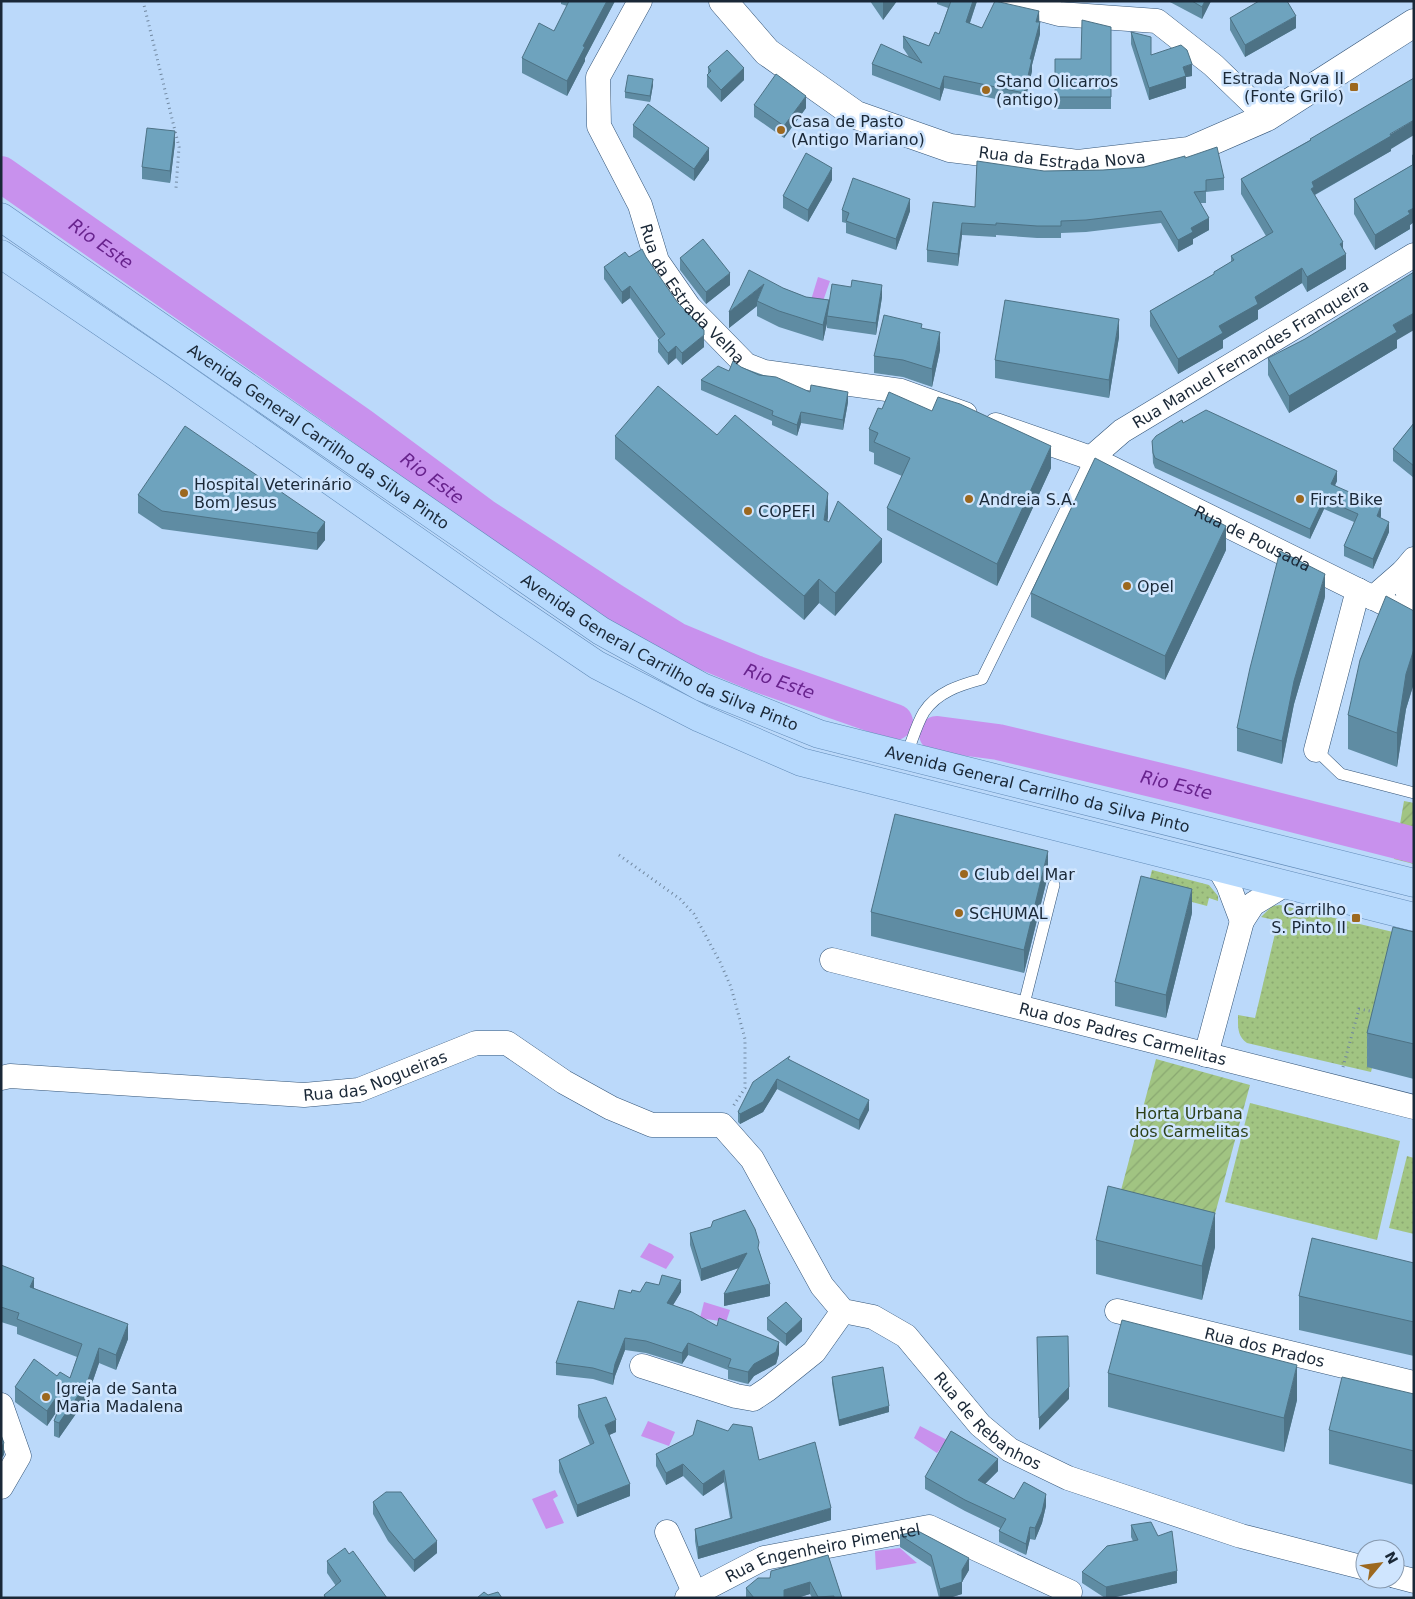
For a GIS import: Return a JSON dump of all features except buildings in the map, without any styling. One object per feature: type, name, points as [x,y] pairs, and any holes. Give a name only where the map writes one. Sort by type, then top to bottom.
[{"type":"main road","name":"Rua da Estrada Nova","points":[[723,1],[767,52],[856,115],[950,148],[1078,164],[1189,151],[1267,117],[1414,23]]},
{"type":"main road","name":"Avenida General Carrilho da Silva Pinto","points":[[1,217],[601,631],[702,687],[819,734],[1414,883]]},
{"type":"main road","name":"Avenida General Carrilho da Silva Pinto","points":[[1,254],[183,377],[508,605],[597,664],[700,718],[801,762],[1414,917]]},
{"type":"street","name":"Rua da Estrada Velha","points":[[640,1],[598,77],[599,126],[640,205],[657,261],[689,307],[746,365],[764,372],[901,391],[1091,458]]},
{"type":"street","points":[[1010,1],[1059,14],[1157,21],[1213,66],[1267,117]]},
{"type":"street","name":"Rua Manuel Fernandes Franqueira","points":[[1091,458],[1122,431],[1414,255]]},
{"type":"street","name":"Rua de Pousada","points":[[1091,458],[1413,618]]},
{"type":"street","points":[[1316,750],[1366,594],[1409,565],[1413,618]]},
{"type":"street","points":[[1218,868],[1228,884],[1242,921]]},
{"type":"street","points":[[1206,1055],[1242,921],[1254,904],[1284,885]]},
{"type":"street","name":"Rua dos Padres Carmelitas","points":[[832,960],[1414,1107]]},
{"type":"street","name":"Rua das Nogueiras","points":[[1,1078],[10,1076],[304,1095],[359,1090],[476,1042],[507,1042],[564,1082],[611,1108],[652,1125],[722,1125]]},
{"type":"street","points":[[642,1366],[736,1396],[754,1399],[768,1390],[814,1352],[843,1310],[822,1286],[752,1159],[722,1125]]},
{"type":"street","name":"Rua de Rebanhos","points":[[843,1310],[873,1317],[906,1336],[980,1425],[1010,1450],[1068,1478],[1232,1533],[1355,1565]]},
{"type":"street","name":"Rua dos Prados","points":[[1117,1311],[1414,1384]]},
{"type":"street","points":[[1,1405],[19,1456],[1,1487]]},
{"type":"street","name":"Rua Engenheiro Pimentel","points":[[691,1596],[764,1558],[928,1527],[1070,1592]]},
{"type":"street","points":[[667,1532],[691,1596]]},
{"type":"lane","points":[[906,756],[924,712],[936,698],[958,686],[982,679],[1091,458]]},
{"type":"lane","points":[[1316,750],[1341,774],[1414,793]]},
{"type":"lane","points":[[1022,1008],[1054,885]]},
{"type":"path","points":[[144,1],[180,147],[176,188]]},
{"type":"path","points":[[619,855],[680,899],[694,914],[709,940],[731,987],[745,1038],[745,1088],[722,1125]]},
{"type":"path","points":[[1338,1088],[1360,1009],[1380,1014]]},
{"type":"green space","points":[[1404,801],[1414,803],[1414,864],[1394,859]]},
{"type":"green space","points":[[1152,870],[1209,885],[1218,896],[1218,901],[1209,898],[1207,906],[1147,890]]},
{"type":"green space","points":[[1280,905],[1414,937],[1367,1066],[1372,1068],[1371,1072],[1247,1043],[1241,1037],[1238,1015],[1255,1018],[1278,921],[1261,917],[1272,906]]},
{"type":"green space","name":"Horta Urbana dos Carmelitas","points":[[1156,1059],[1250,1085],[1215,1214],[1120,1194]]},
{"type":"green space","points":[[1250,1103],[1400,1141],[1377,1240],[1225,1202]]},
{"type":"green space","points":[[1407,1156],[1414,1158],[1414,1234],[1389,1228]]},
{"type":"shaded area","points":[[818,277],[830,281],[822,304],[811,300]]},
{"type":"shaded area","points":[[649,1243],[672,1254],[674,1257],[666,1269],[640,1257]]},
{"type":"shaded area","points":[[704,1302],[730,1310],[726,1322],[700,1318]]},
{"type":"shaded area","points":[[648,1421],[675,1432],[669,1446],[641,1436]]},
{"type":"shaded area","points":[[920,1426],[947,1440],[937,1453],[914,1438]]},
{"type":"shaded area","points":[[555,1490],[558,1496],[553,1499],[564,1523],[546,1529],[532,1499]]},
{"type":"shaded area","points":[[900,1548],[917,1563],[876,1570],[875,1551]]},
{"type":"waterway","name":"Rio Este","points":[[1,174],[360,425],[483,516],[676,640],[755,673],[895,722]]},
{"type":"waterway","name":"Rio Este","points":[[937,734],[998,742],[1414,845]]},
{"type":"place","name":"Estrada Nova II (Fonte Grilo)","points":[[1354,87]]},
{"type":"place","name":"Stand Olicarros (antigo)","points":[[986,90]]},
{"type":"place","name":"Casa de Pasto (Antigo Mariano)","points":[[781,130]]},
{"type":"place","name":"Hospital Veterinário Bom Jesus","points":[[184,493]]},
{"type":"place","name":"Andreia S.A.","points":[[969,499]]},
{"type":"place","name":"First Bike","points":[[1300,499]]},
{"type":"place","name":"COPEFI","points":[[748,511]]},
{"type":"place","name":"Opel","points":[[1127,586]]},
{"type":"place","name":"Club del Mar","points":[[964,874]]},
{"type":"place","name":"SCHUMAL","points":[[959,913]]},
{"type":"place","name":"Carrilho S. Pinto II","points":[[1356,918]]},
{"type":"place","name":"Igreja de Santa Maria Madalena","points":[[46,1397]]}]
